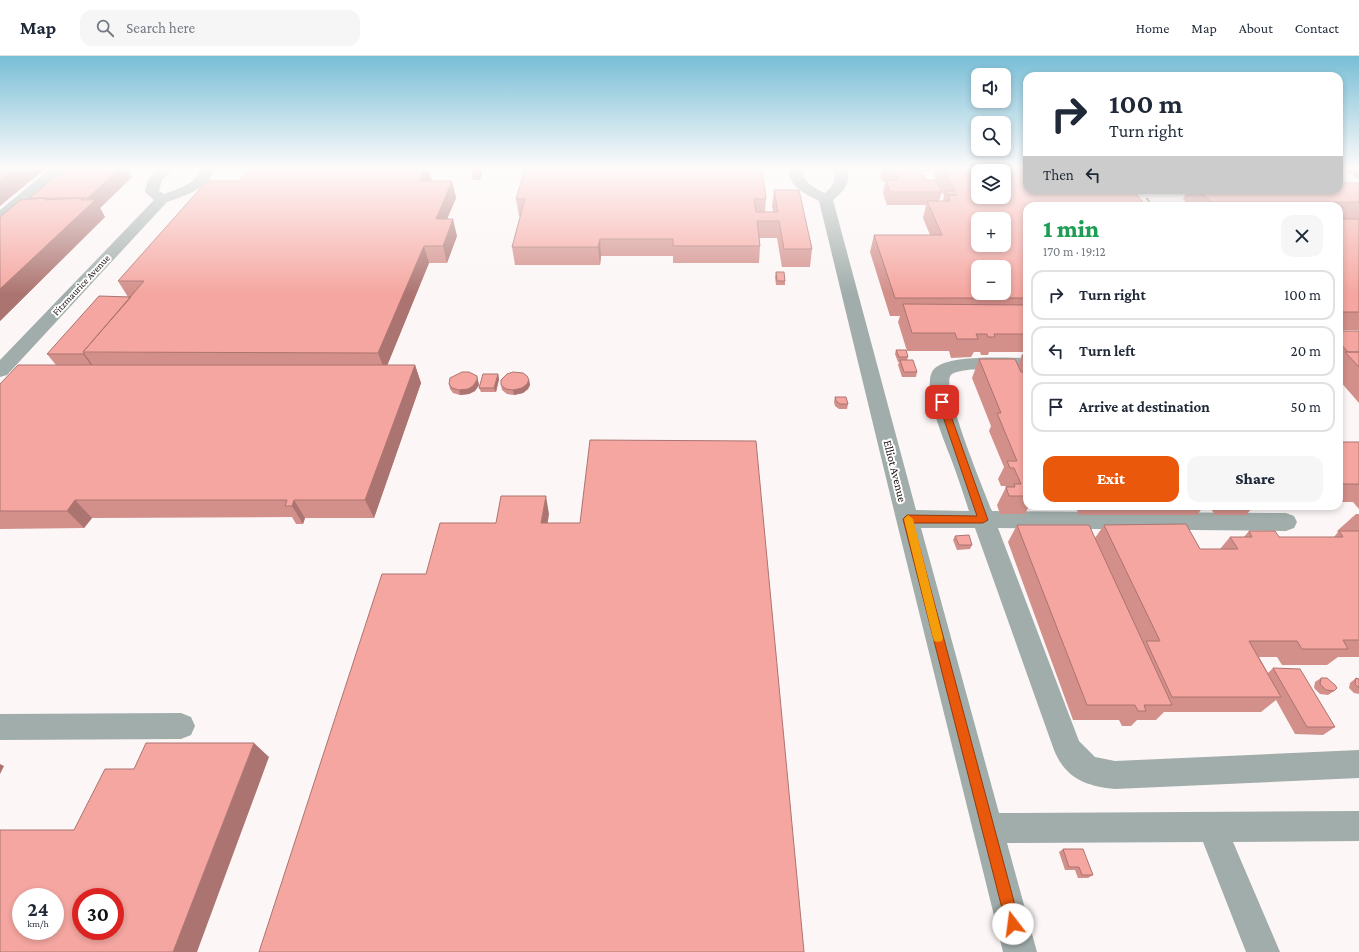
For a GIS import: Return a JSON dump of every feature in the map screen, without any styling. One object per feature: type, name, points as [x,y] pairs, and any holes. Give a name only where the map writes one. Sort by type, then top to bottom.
[{"type":"street","name":"Fitzmaurice Avenue","points":[[0,370],[151,211]]},
{"type":"street","name":"Elliot Avenue","points":[[829,211],[907,519],[1020,952]]},
{"type":"street","points":[[0,347],[23,347]]},
{"type":"street","points":[[1023,364],[968,364],[950,367],[941,373],[938,381],[942,402],[983,520],[1068,750],[1077,763],[1092,772],[1115,775],[1359,764]]},
{"type":"street","points":[[907,519],[1286,522]]},
{"type":"street","points":[[0,728],[181,726]]},
{"type":"street","points":[[988,828],[1359,826]]},
{"type":"street","points":[[1212,827],[1263,952]]},
{"type":"building","points":[[7,211],[83,211],[0,289],[0,217]]},
{"type":"building","points":[[180,211],[439,211],[436,219],[453,219],[443,246],[424,246],[378,353],[83,352],[144,281],[118,281]]},
{"type":"building","points":[[522,211],[804,211],[812,249],[784,249],[779,221],[757,221],[760,246],[673,246],[673,239],[600,239],[598,247],[512,247]]},
{"type":"building","points":[[931,211],[1023,211],[1023,298],[1011,298],[1011,260],[971,260],[971,298],[895,298],[874,235],[942,235]]},
{"type":"building","points":[[1343,219],[1359,219],[1359,312],[1343,312]]},
{"type":"building","points":[[776,272],[784,272],[785,281],[777,281]]},
{"type":"building","points":[[99,296],[131,297],[83,352],[83,354],[47,354]]},
{"type":"building","points":[[903,304],[1023,305],[1023,334],[994,334],[995,337],[988,337],[987,334],[976,334],[978,339],[957,339],[955,333],[912,333]]},
{"type":"building","points":[[1343,331],[1359,331],[1359,352],[1348,352],[1343,346]]},
{"type":"building","points":[[896,350],[906,350],[908,357],[899,357]]},
{"type":"building","points":[[1345,352],[1359,352],[1359,367]]},
{"type":"building","points":[[979,359],[1015,359],[1021,372],[1023,372],[1023,496],[1009,496],[1006,487],[1015,487],[1014,484],[1021,484],[1014,468],[1010,468],[1007,461],[1017,461],[997,413],[1001,413]]},
{"type":"building","points":[[900,360],[913,360],[917,372],[904,372]]},
{"type":"building","points":[[18,365],[415,365],[365,500],[294,500],[292,506],[285,506],[287,500],[75,500],[67,511],[0,511],[0,384]]},
{"type":"building","points":[[462,372],[469,372],[477,376],[477,380],[473,386],[468,389],[459,390],[452,388],[449,384],[450,378]]},
{"type":"building","points":[[513,372],[523,373],[527,376],[529,380],[527,384],[522,388],[513,390],[506,389],[501,385],[501,380],[507,374]]},
{"type":"building","points":[[483,374],[498,374],[494,388],[479,388]]},
{"type":"building","points":[[835,397],[846,397],[848,404],[840,404],[836,401]]},
{"type":"building","points":[[590,440],[756,441],[804,952],[259,952],[382,574],[426,574],[440,523],[496,523],[501,496],[546,496],[541,523],[580,523]]},
{"type":"building","points":[[1343,442],[1359,442],[1359,484],[1343,484]]},
{"type":"building","points":[[1186,524],[1200,549],[1238,549],[1230,537],[1252,537],[1249,531],[1275,531],[1279,537],[1343,537],[1339,531],[1359,531],[1359,640],[1343,640],[1348,649],[1302,649],[1297,641],[1249,641],[1281,697],[1172,697],[1146,641],[1160,641],[1104,525]]},
{"type":"building","points":[[1017,525],[1089,525],[1172,705],[1144,705],[1146,711],[1138,711],[1135,705],[1087,705]]},
{"type":"building","points":[[969,535],[972,545],[959,545],[955,536]]},
{"type":"building","points":[[1273,668],[1300,669],[1335,727],[1307,727]]},
{"type":"building","points":[[1321,678],[1327,678],[1337,688],[1334,691],[1326,690],[1320,684]]},
{"type":"building","points":[[1356,678],[1359,679],[1359,688],[1355,684]]},
{"type":"building","points":[[146,743],[254,743],[173,952],[0,952],[0,830],[74,830],[105,769],[134,769]]},
{"type":"building","points":[[1063,849],[1083,849],[1093,875],[1082,875],[1079,867],[1069,867]]},
{"type":"slow traffic","points":[[908,519],[938,638]]},
{"type":"route","points":[[942,402],[983,520],[907,519],[1013,924]]}]
